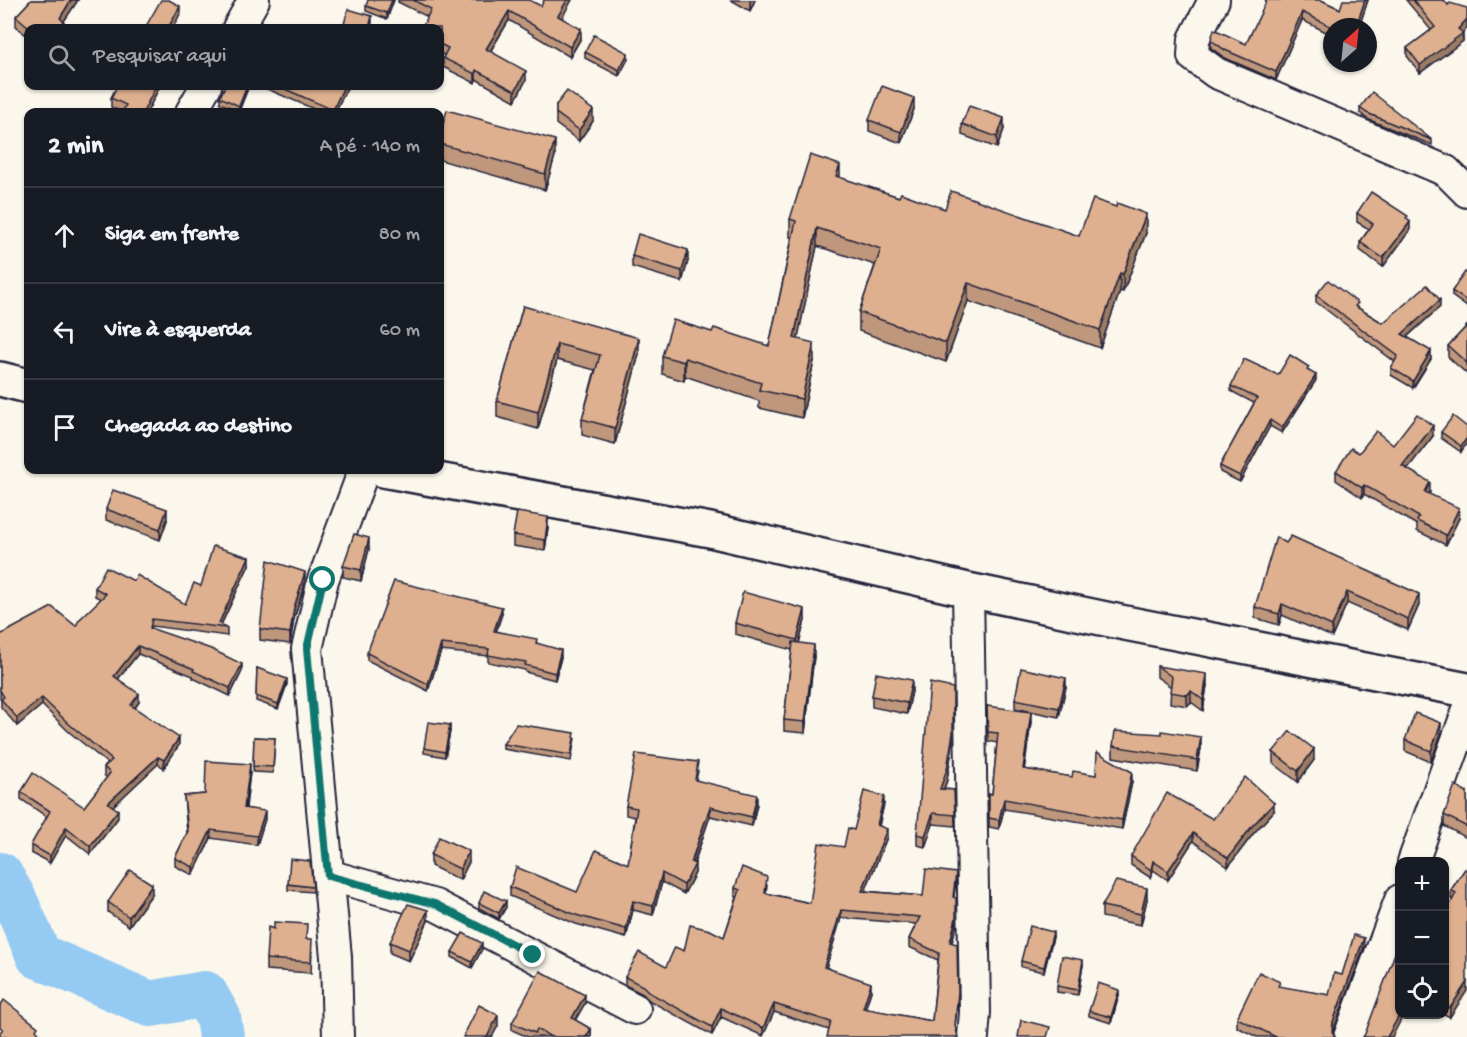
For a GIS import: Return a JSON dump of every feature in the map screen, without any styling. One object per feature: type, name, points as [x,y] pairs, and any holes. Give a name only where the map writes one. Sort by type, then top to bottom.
[{"type":"street","points":[[240,24],[254,0]]},
{"type":"street","points":[[1214,0],[1194,39],[1193,56],[1216,73],[1446,171],[1467,192]]},
{"type":"street","points":[[193,108],[204,90]]},
{"type":"street","points":[[0,379],[24,385]]},
{"type":"street","points":[[338,1037],[336,957],[307,649],[323,580],[363,474]]},
{"type":"street","points":[[405,474],[710,530],[968,590],[1467,690]]},
{"type":"street","points":[[968,590],[975,1012],[973,1037]]},
{"type":"street","points":[[1414,857],[1467,712]]},
{"type":"street","points":[[328,876],[435,904],[635,1009]]},
{"type":"street","points":[[1349,1037],[1396,911]]},
{"type":"building","points":[[31,0],[71,0],[60,18],[64,22],[62,24],[25,24],[16,16]]},
{"type":"building","points":[[161,0],[169,0],[180,6],[170,24],[147,24]]},
{"type":"building","points":[[368,0],[392,0],[387,13],[366,6]]},
{"type":"building","points":[[413,0],[529,0],[541,6],[544,0],[567,0],[558,16],[581,29],[570,47],[509,11],[486,49],[526,71],[515,91],[476,70],[475,74],[444,58],[448,48],[444,46],[444,24],[424,24],[431,9]]},
{"type":"building","points":[[1267,0],[1321,0],[1340,9],[1343,0],[1365,0],[1359,18],[1323,18],[1323,22],[1302,12],[1276,72],[1225,50],[1211,40],[1214,29],[1246,44]]},
{"type":"building","points":[[1413,0],[1442,0],[1448,5],[1450,3],[1467,8],[1467,19],[1458,29],[1463,33],[1420,65],[1407,48],[1435,27]]},
{"type":"building","points":[[348,9],[372,16],[370,24],[344,24]]},
{"type":"building","points":[[594,35],[628,53],[619,70],[585,52]]},
{"type":"building","points":[[882,86],[914,98],[901,132],[869,120]]},
{"type":"building","points":[[115,90],[154,90],[145,108],[124,108],[126,105],[111,98]]},
{"type":"building","points":[[223,90],[245,90],[239,106],[220,97]]},
{"type":"building","points":[[287,90],[342,90],[334,108],[328,108]]},
{"type":"building","points":[[567,91],[593,110],[579,130],[556,113],[556,105]]},
{"type":"building","points":[[1372,92],[1432,140],[1360,108]]},
{"type":"building","points":[[969,106],[1004,118],[997,137],[962,124]]},
{"type":"building","points":[[447,110],[555,140],[545,174],[444,145],[444,121]]},
{"type":"building","points":[[810,155],[840,165],[836,176],[899,197],[901,193],[945,209],[951,191],[1079,236],[1093,199],[1116,207],[1117,203],[1146,214],[1123,274],[1120,273],[1100,330],[968,283],[946,343],[859,312],[881,249],[817,228],[794,338],[814,343],[802,399],[759,390],[761,383],[685,358],[684,362],[662,356],[673,320],[712,332],[714,328],[769,346],[796,221],[790,219]]},
{"type":"building","points":[[1371,192],[1408,216],[1406,218],[1410,222],[1383,258],[1360,242],[1373,224],[1357,213]]},
{"type":"building","points":[[638,234],[688,250],[682,271],[632,256]]},
{"type":"building","points":[[1465,272],[1467,273],[1467,301],[1452,291]]},
{"type":"building","points":[[1328,280],[1358,303],[1355,306],[1383,323],[1427,285],[1440,300],[1402,334],[1431,351],[1413,381],[1391,368],[1398,356],[1316,295]]},
{"type":"building","points":[[523,306],[639,338],[615,428],[582,419],[600,355],[557,344],[538,412],[497,401]]},
{"type":"building","points":[[1467,326],[1467,363],[1448,346]]},
{"type":"building","points":[[1290,355],[1309,367],[1307,370],[1316,375],[1282,428],[1270,420],[1240,476],[1220,466],[1257,398],[1231,386],[1244,359],[1278,375]]},
{"type":"building","points":[[1417,414],[1433,426],[1402,466],[1430,482],[1425,492],[1459,508],[1446,535],[1417,521],[1419,517],[1364,485],[1362,488],[1336,471],[1351,448],[1359,453],[1376,431],[1393,445]]},
{"type":"building","points":[[1453,416],[1467,427],[1467,438],[1461,446],[1441,432]]},
{"type":"building","points":[[113,490],[167,509],[160,529],[106,509]]},
{"type":"building","points":[[517,512],[548,517],[545,540],[513,535]]},
{"type":"building","points":[[354,534],[369,538],[361,570],[343,566]]},
{"type":"building","points":[[1291,536],[1419,594],[1408,619],[1347,592],[1332,626],[1282,604],[1279,614],[1255,607],[1276,537],[1286,543]]},
{"type":"building","points":[[213,546],[249,557],[219,623],[227,628],[152,619],[150,628],[211,649],[242,664],[230,688],[193,671],[194,669],[138,646],[114,676],[139,694],[131,705],[179,738],[164,760],[158,757],[108,803],[118,810],[90,846],[66,827],[50,856],[31,845],[50,811],[21,792],[33,773],[84,807],[110,773],[104,767],[112,760],[42,698],[17,718],[1,699],[4,697],[0,690],[0,635],[52,607],[76,626],[79,620],[106,594],[95,588],[106,567],[134,581],[137,575],[185,604],[194,583],[201,586]]},
{"type":"building","points":[[268,560],[305,572],[294,608],[290,633],[260,629]]},
{"type":"building","points":[[394,581],[502,607],[494,631],[537,639],[536,643],[561,650],[555,673],[525,665],[526,662],[488,655],[489,649],[441,644],[428,684],[367,653]]},
{"type":"building","points":[[743,592],[805,609],[797,640],[735,623]]},
{"type":"building","points":[[793,642],[814,645],[805,722],[784,720]]},
{"type":"building","points":[[1157,666],[1207,674],[1203,700],[1191,691],[1187,695],[1170,692],[1172,677]]},
{"type":"building","points":[[257,668],[287,679],[278,704],[256,696]]},
{"type":"building","points":[[1021,668],[1066,678],[1059,708],[1015,699]]},
{"type":"building","points":[[876,673],[912,680],[907,703],[872,696]]},
{"type":"building","points":[[930,683],[953,688],[953,733],[947,769],[940,789],[954,790],[955,815],[933,813],[925,836],[917,834]]},
{"type":"building","points":[[987,706],[1031,712],[1023,769],[1072,777],[1073,771],[1096,775],[1097,752],[1132,772],[1122,820],[1004,799],[999,820],[989,818],[989,794],[992,794],[998,733],[988,732]]},
{"type":"building","points":[[1415,713],[1441,723],[1431,751],[1405,740]]},
{"type":"building","points":[[428,722],[450,725],[445,752],[424,748]]},
{"type":"building","points":[[516,724],[575,733],[571,755],[503,744]]},
{"type":"building","points":[[1115,731],[1162,734],[1162,731],[1201,737],[1197,760],[1113,746]]},
{"type":"building","points":[[1290,731],[1314,749],[1298,771],[1273,752]]},
{"type":"building","points":[[254,737],[275,738],[273,767],[253,766]]},
{"type":"building","points":[[636,754],[698,762],[695,780],[757,795],[752,817],[710,807],[691,862],[695,864],[684,885],[662,873],[653,906],[633,901],[626,929],[576,915],[510,887],[516,867],[577,892],[596,850],[628,864],[637,808],[626,806]]},
{"type":"building","points":[[206,761],[250,764],[244,808],[265,811],[257,836],[211,830],[193,867],[175,858],[188,831],[184,796],[205,794]]},
{"type":"building","points":[[1245,777],[1274,803],[1253,825],[1228,858],[1193,833],[1168,871],[1153,861],[1151,870],[1131,856],[1167,793],[1213,819]]},
{"type":"building","points":[[1455,785],[1467,792],[1467,827],[1444,815]]},
{"type":"building","points":[[864,791],[884,796],[877,825],[887,829],[862,891],[923,896],[926,869],[956,873],[953,897],[956,898],[956,918],[950,942],[957,944],[958,992],[955,1025],[958,1037],[827,1037],[831,1022],[774,1004],[763,1028],[721,1008],[712,1027],[625,977],[639,952],[666,967],[675,947],[684,951],[690,925],[710,930],[724,937],[740,890],[735,888],[742,867],[767,877],[765,893],[810,903],[819,843],[844,847],[848,828],[854,830]],"holes":[[[841,910],[920,917],[909,939],[939,953],[932,1021],[863,1008],[871,983],[824,967]]]},
{"type":"building","points":[[439,837],[469,851],[460,869],[431,855]]},
{"type":"building","points":[[290,859],[310,861],[313,887],[288,884]]},
{"type":"building","points":[[1465,869],[1467,871],[1467,982],[1450,1008],[1449,906],[1456,893],[1451,890]]},
{"type":"building","points":[[130,870],[152,884],[129,917],[108,902]]},
{"type":"building","points":[[1116,881],[1147,888],[1141,914],[1102,906]]},
{"type":"building","points":[[484,891],[506,901],[499,913],[479,903]]},
{"type":"building","points":[[408,904],[428,910],[409,950],[390,942]]},
{"type":"building","points":[[274,922],[307,924],[306,939],[312,939],[311,962],[266,959],[268,927],[274,929]]},
{"type":"building","points":[[1030,926],[1053,932],[1044,967],[1021,961]]},
{"type":"building","points":[[463,933],[482,943],[472,962],[452,952]]},
{"type":"building","points":[[1354,935],[1364,938],[1333,1022],[1332,1031],[1335,1037],[1276,1037],[1237,1018],[1259,972],[1280,982],[1278,986],[1329,995],[1334,973],[1342,975]]},
{"type":"building","points":[[1395,953],[1395,1019],[1397,1019],[1387,1037],[1363,1037]]},
{"type":"building","points":[[1062,956],[1083,960],[1078,990],[1057,986]]},
{"type":"building","points":[[540,971],[585,995],[572,1018],[591,1029],[586,1037],[551,1037],[537,1029],[535,1033],[512,1023]]},
{"type":"building","points":[[1098,983],[1119,990],[1111,1017],[1089,1011]]},
{"type":"building","points":[[4,1000],[38,1027],[36,1030],[42,1037],[0,1037],[3,1029],[0,1027],[0,1006]]},
{"type":"building","points":[[479,1005],[498,1015],[487,1037],[463,1037]]},
{"type":"building","points":[[1021,1020],[1050,1027],[1047,1037],[1018,1037]]},
{"type":"waterway","points":[[0,875],[14,899],[39,956],[150,1004],[205,994],[218,1017],[221,1037]]},
{"type":"route","points":[[323,580],[307,649],[328,876],[435,904],[533,955]]}]
